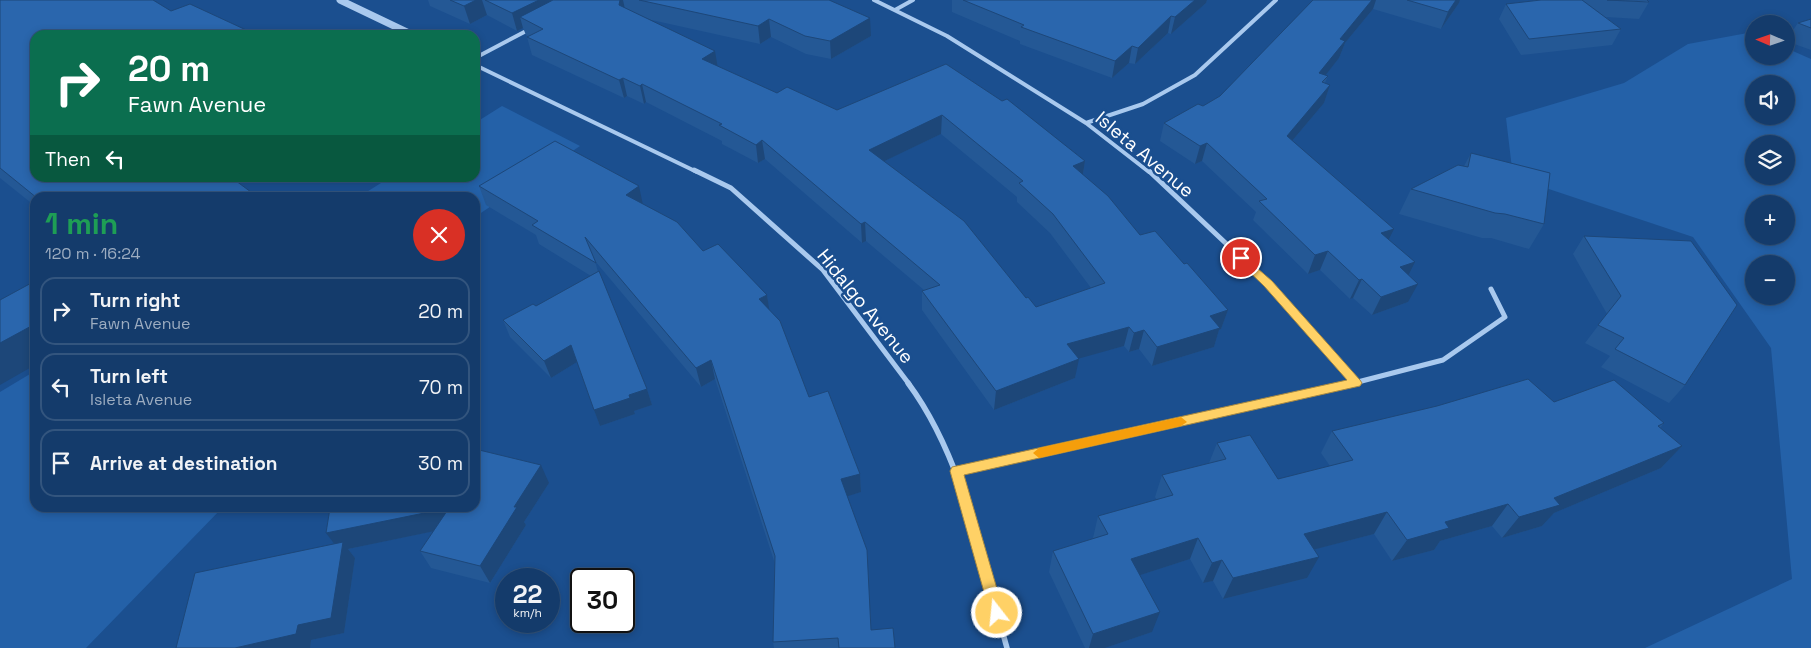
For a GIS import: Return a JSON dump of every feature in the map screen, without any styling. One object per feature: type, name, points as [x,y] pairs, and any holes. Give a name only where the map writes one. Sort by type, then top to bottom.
[{"type":"street","points":[[340,0],[403,30]]},
{"type":"street","name":"Isleta Avenue","points":[[874,0],[947,36],[1086,123],[1145,168],[1268,283],[1356,383]]},
{"type":"street","points":[[895,10],[913,0]]},
{"type":"street","points":[[1086,123],[1143,104],[1195,75],[1276,0]]},
{"type":"street","points":[[480,55],[533,27]]},
{"type":"street","name":"Hidalgo Avenue","points":[[480,67],[731,188],[823,270],[919,398],[956,471],[1007,648]]},
{"type":"street","points":[[956,471],[1356,383],[1443,360],[1505,317],[1491,289]]},
{"type":"shaded area","points":[[1745,33],[1745,65],[1795,65],[1795,52],[1811,59],[1811,648],[1645,648],[1792,579],[1771,348],[1693,237],[1513,177],[1506,118],[1624,83],[1688,44]]},
{"type":"shaded area","points":[[502,106],[580,146],[480,214],[480,192],[367,192],[383,182],[480,182],[480,120]]},
{"type":"shaded area","points":[[30,374],[30,512],[218,512],[86,648],[0,648],[0,392]]},
{"type":"building","points":[[0,0],[153,0],[171,11],[190,4],[246,30],[30,30],[30,182],[237,182],[251,192],[30,192],[0,168]]},
{"type":"building","points":[[450,0],[476,0],[464,6]]},
{"type":"building","points":[[485,0],[539,0],[512,13]]},
{"type":"building","points":[[553,0],[620,0],[619,5],[715,51],[702,59],[777,93],[787,87],[837,110],[946,64],[1002,101],[1007,99],[1085,161],[1073,166],[1108,196],[1140,235],[1155,231],[1184,264],[1187,263],[1228,310],[1210,316],[1220,328],[1157,347],[1144,330],[1134,333],[1129,327],[1067,344],[1079,359],[996,391],[922,291],[940,285],[865,222],[861,224],[762,140],[756,145],[719,125],[722,124],[642,84],[640,86],[623,78],[619,80],[527,37],[543,29],[520,17]],"holes":[[[942,115],[1023,181],[1019,183],[1053,214],[1105,283],[1036,307],[1028,297],[1026,298],[964,221],[869,150]]]},
{"type":"building","points":[[639,0],[829,0],[870,18],[830,41],[805,36],[769,19],[758,26]]},
{"type":"building","points":[[963,0],[1195,0],[1175,17],[1171,16],[1138,48],[1132,46],[1115,61],[1021,27],[1024,25]]},
{"type":"building","points":[[1313,0],[1372,0],[1340,39],[1345,41],[1319,73],[1328,76],[1322,82],[1330,85],[1287,136],[1394,229],[1381,233],[1415,262],[1400,267],[1418,284],[1381,297],[1362,279],[1359,280],[1328,251],[1315,255],[1259,201],[1267,199],[1207,143],[1200,146],[1164,123],[1198,104],[1203,106],[1220,96]]},
{"type":"building","points":[[1407,0],[1456,0],[1448,12]]},
{"type":"building","points":[[1541,0],[1582,0],[1621,29],[1529,39],[1506,4]]},
{"type":"building","points":[[1607,0],[1647,0],[1649,2]]},
{"type":"building","points":[[1811,19],[1811,28],[1798,23]]},
{"type":"building","points":[[555,141],[639,186],[626,195],[677,222],[703,251],[718,244],[767,295],[759,299],[780,321],[809,397],[828,391],[860,474],[841,479],[867,550],[871,630],[893,628],[895,648],[839,648],[838,638],[773,642],[775,556],[711,360],[696,368],[585,237],[596,263],[532,225],[538,221],[479,186]]},
{"type":"building","points":[[1471,153],[1550,173],[1544,224],[1495,213],[1411,189],[1458,165],[1468,167]]},
{"type":"building","points":[[1584,236],[1691,241],[1737,305],[1685,385],[1615,349],[1624,338],[1598,325],[1621,296]]},
{"type":"building","points":[[599,271],[647,389],[629,395],[630,398],[594,410],[571,345],[544,361],[503,320],[533,304],[536,306]]},
{"type":"building","points":[[30,284],[30,327],[0,343],[0,300]]},
{"type":"building","points":[[1528,379],[1554,402],[1614,380],[1664,423],[1658,426],[1682,446],[1554,498],[1560,505],[1519,517],[1508,504],[1445,522],[1449,528],[1407,540],[1387,512],[1304,534],[1319,557],[1233,578],[1222,560],[1212,563],[1198,538],[1131,559],[1160,612],[1093,634],[1053,551],[1108,534],[1098,516],[1173,495],[1162,475],[1226,459],[1217,443],[1250,435],[1278,479],[1353,460],[1332,431],[1437,406]]},
{"type":"building","points":[[480,450],[541,465],[480,566],[420,551],[446,512],[480,512]]},
{"type":"building","points":[[329,512],[429,512],[326,533]]},
{"type":"building","points":[[343,542],[331,618],[298,625],[296,634],[235,648],[176,648],[195,573]]},
{"type":"slow traffic","points":[[1039,453],[1181,422]]},
{"type":"route","points":[[997,613],[956,471],[1356,383],[1268,283],[1241,258]]}]
